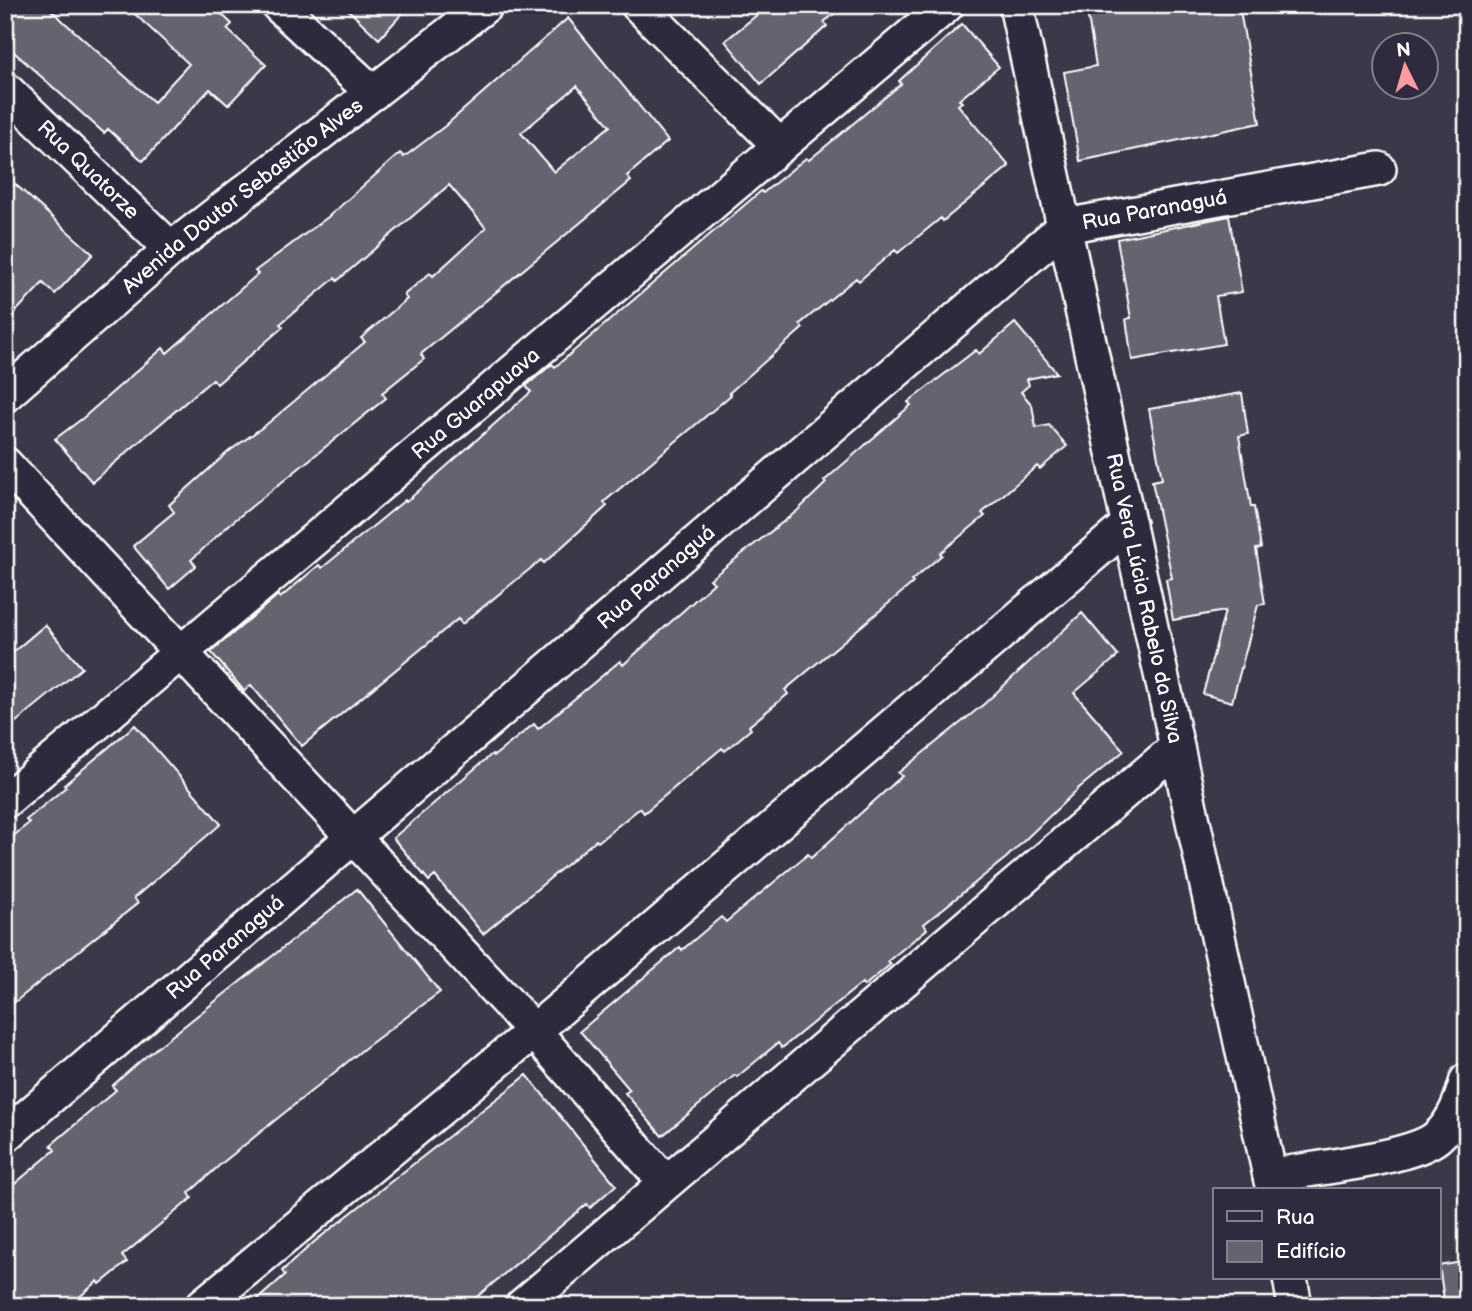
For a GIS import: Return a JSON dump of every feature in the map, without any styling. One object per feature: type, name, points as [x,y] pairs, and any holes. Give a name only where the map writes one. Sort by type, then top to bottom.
[{"type":"street","points":[[278,5],[373,93]]},
{"type":"street","name":"Avenida Doutor Sebastião Alves","points":[[5,395],[171,249],[486,5]]},
{"type":"street","points":[[638,5],[780,146]]},
{"type":"street","name":"Rua Guarapuava","points":[[5,801],[947,5]]},
{"type":"street","name":"Rua Vera Lúcia Rabelo da Silva","points":[[1016,5],[1271,1183]]},
{"type":"street","name":"Rua Quatorze","points":[[5,89],[171,249]]},
{"type":"street","name":"Rua Paranaguá","points":[[5,1136],[1065,226],[1379,169]]},
{"type":"street","points":[[5,464],[534,1031],[665,1182]]},
{"type":"street","points":[[202,1306],[534,1031],[1129,524]]},
{"type":"street","points":[[522,1306],[1177,747]]},
{"type":"street","points":[[1271,1183],[1410,1150],[1436,1138],[1452,1120],[1467,1080]]},
{"type":"street","points":[[1290,1280],[1296,1306]]},
{"type":"building","points":[[5,5],[45,5],[154,102],[189,64],[125,5],[212,5],[232,24],[227,29],[266,65],[228,105],[210,89],[143,161],[108,129],[104,133],[5,44]]},
{"type":"building","points":[[343,5],[410,5],[379,39]]},
{"type":"building","points":[[769,5],[845,5],[824,22],[827,26],[761,84],[725,41]]},
{"type":"building","points":[[1086,5],[1239,5],[1260,123],[1080,161],[1064,72],[1096,66]]},
{"type":"building","points":[[568,18],[668,141],[627,176],[631,181],[421,354],[424,359],[382,393],[386,398],[230,524],[191,560],[196,566],[169,589],[133,546],[174,512],[169,505],[228,452],[267,424],[365,342],[361,338],[407,299],[404,295],[430,273],[433,276],[486,228],[449,185],[337,281],[335,278],[280,324],[283,327],[217,384],[213,379],[92,482],[55,439],[163,348],[167,353],[258,274],[255,271],[328,217],[400,153],[404,157],[445,126]],"holes":[[[577,86],[610,126],[554,172],[521,133]]]},
{"type":"building","points":[[962,24],[999,67],[959,100],[962,102],[958,105],[1009,166],[943,221],[941,218],[898,253],[895,250],[859,281],[856,278],[800,324],[803,328],[729,393],[731,395],[604,502],[607,506],[544,563],[541,560],[462,624],[458,619],[302,746],[251,685],[244,691],[211,652],[278,595],[280,598],[319,565],[322,568],[405,500],[406,502],[531,392],[526,386],[552,364],[555,367],[761,191],[763,193],[806,158],[809,160],[901,84],[899,81]]},
{"type":"building","points":[[5,175],[93,254],[55,294],[43,283],[5,323]]},
{"type":"building","points":[[1229,216],[1242,292],[1216,296],[1224,344],[1132,360],[1126,319],[1131,318],[1117,239]]},
{"type":"building","points":[[1015,323],[1057,373],[1027,379],[1029,385],[1021,392],[1032,405],[1036,428],[1049,425],[1067,446],[1040,469],[1037,466],[982,513],[985,516],[940,553],[942,555],[911,581],[913,583],[785,690],[788,694],[749,726],[751,729],[725,751],[722,748],[644,813],[640,808],[598,842],[596,840],[483,934],[435,876],[429,881],[393,838],[492,754],[494,756],[534,724],[538,729],[620,661],[623,665],[714,583],[710,579],[797,511],[826,483],[824,481],[911,405],[908,402],[976,350],[979,354]]},
{"type":"building","points":[[1242,393],[1248,434],[1239,436],[1261,548],[1256,549],[1265,604],[1258,605],[1232,702],[1203,694],[1225,611],[1173,620],[1166,579],[1172,578],[1152,481],[1162,479],[1149,409]]},
{"type":"building","points":[[1082,613],[1118,656],[1074,693],[1124,751],[1079,788],[1006,858],[924,924],[927,929],[888,961],[891,964],[864,986],[862,983],[782,1048],[778,1043],[737,1077],[735,1075],[662,1136],[625,1093],[630,1090],[580,1031],[680,947],[682,950],[721,917],[726,922],[808,854],[811,858],[902,776],[898,773],[984,704]]},
{"type":"building","points":[[45,625],[82,668],[5,731],[5,659]]},
{"type":"building","points":[[135,725],[221,824],[134,898],[138,903],[5,1010],[5,843],[29,823],[26,820],[66,787],[64,785]]},
{"type":"building","points":[[357,889],[440,992],[366,1047],[221,1164],[189,1193],[192,1198],[122,1256],[127,1262],[100,1284],[98,1281],[69,1306],[5,1306],[5,1192],[55,1150],[51,1145],[116,1090],[112,1086],[145,1057]]},
{"type":"building","points":[[527,1075],[616,1185],[590,1208],[587,1204],[466,1306],[250,1306],[285,1275],[282,1271],[314,1242]]},
{"type":"building","points":[[1467,1261],[1467,1306],[1445,1306],[1440,1266]]}]
